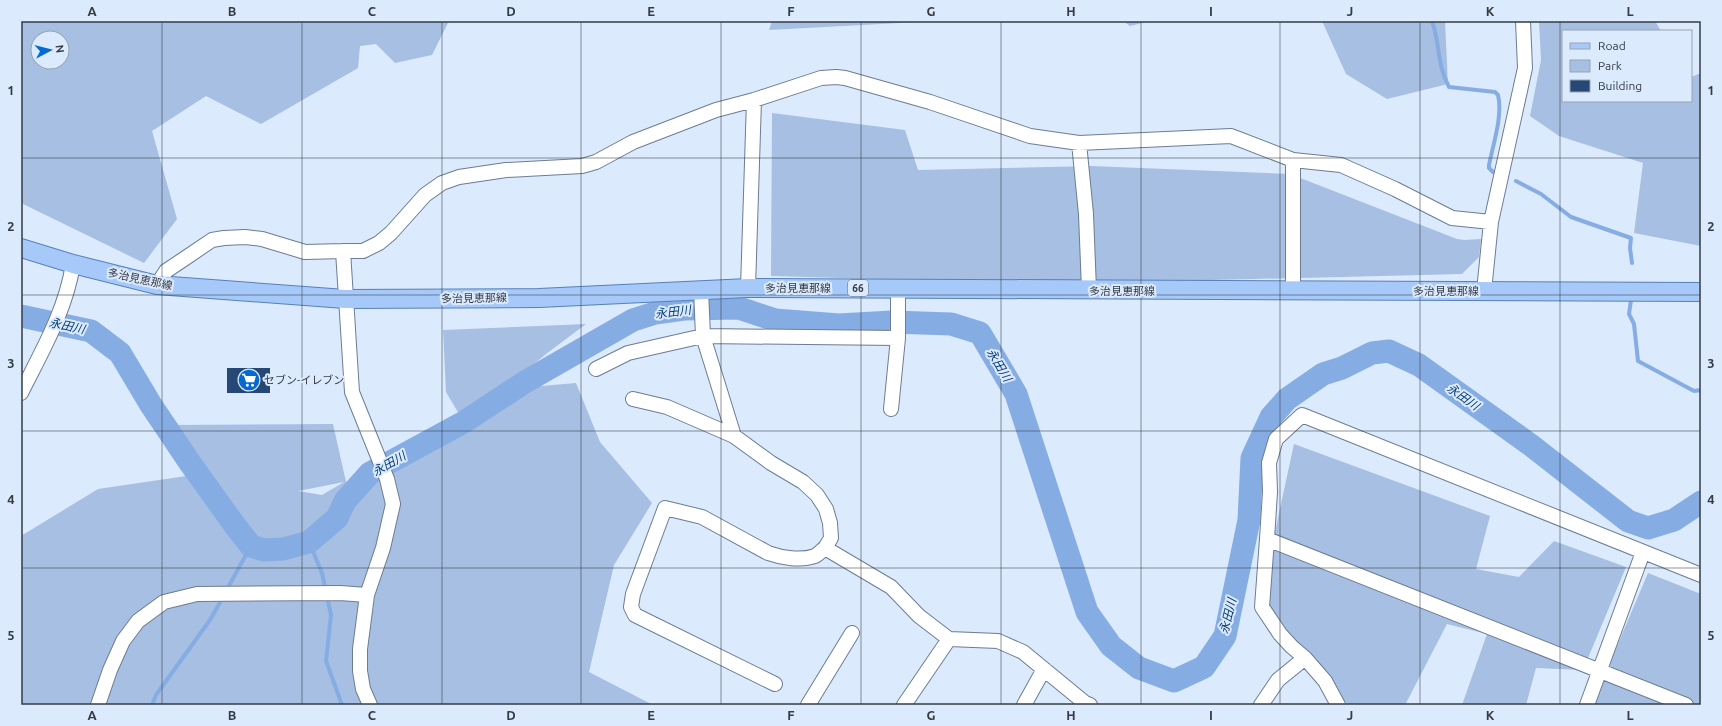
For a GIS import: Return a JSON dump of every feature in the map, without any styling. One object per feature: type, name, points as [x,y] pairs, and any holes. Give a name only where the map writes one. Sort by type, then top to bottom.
[{"type":"main road","name":"多治見恵那線","points":[[21,248],[73,264],[157,285],[345,299],[539,298],[701,293],[748,288],[898,294],[1089,290],[1701,292]]},
{"type":"street","points":[[1484,291],[1491,222],[1525,68],[1523,21]]},
{"type":"street","points":[[157,285],[166,271],[212,240],[224,238],[262,238],[305,252],[363,251],[379,243],[391,233],[425,195],[442,183],[459,176],[506,170],[582,166],[596,162],[633,142],[716,110],[754,100],[821,78],[836,77],[845,78],[930,102],[1030,136],[1079,144],[1231,136],[1293,160],[1341,165],[1395,189],[1452,218],[1491,222]]},
{"type":"street","points":[[748,288],[754,100]]},
{"type":"street","points":[[1079,144],[1086,214],[1089,290]]},
{"type":"street","points":[[1293,160],[1293,291]]},
{"type":"street","points":[[343,251],[352,392],[387,479],[393,504],[383,548],[367,595],[360,649],[360,671],[363,689],[370,705]]},
{"type":"street","points":[[21,393],[60,315],[70,283],[73,264]]},
{"type":"street","points":[[701,293],[702,332],[734,436]]},
{"type":"street","points":[[891,409],[898,335],[898,294]]},
{"type":"street","points":[[596,368],[628,353],[702,332],[898,335]]},
{"type":"street","points":[[633,399],[667,407],[734,436],[771,463],[803,482],[816,495],[826,509],[830,523],[831,538],[825,548],[816,556],[799,559],[777,556],[768,553],[702,517],[665,508],[633,594],[631,607],[635,615],[775,684]]},
{"type":"street","points":[[1338,705],[1325,681],[1306,658],[1292,647],[1280,634],[1262,607],[1270,492],[1269,463],[1276,439],[1302,415],[1701,575]]},
{"type":"street","points":[[1267,539],[1686,705]]},
{"type":"street","points":[[825,548],[890,587],[920,616],[949,639],[998,640],[1023,652],[1085,703],[1090,705]]},
{"type":"street","points":[[1587,705],[1643,552]]},
{"type":"street","points":[[98,705],[123,641],[138,621],[164,602],[197,594],[340,593],[367,595]]},
{"type":"street","points":[[808,705],[852,633]]},
{"type":"street","points":[[904,705],[949,639]]},
{"type":"street","points":[[1261,705],[1278,680],[1306,658]]},
{"type":"street","points":[[1024,705],[1044,669]]},
{"type":"green space","points":[[21,21],[449,21],[432,55],[395,63],[376,44],[360,46],[358,68],[261,124],[206,96],[152,131],[177,219],[144,263],[21,203]]},
{"type":"green space","points":[[772,21],[936,21],[769,30]]},
{"type":"green space","points":[[1123,21],[1150,21],[1130,26]]},
{"type":"green space","points":[[1322,21],[1445,21],[1448,84],[1387,99],[1346,74]]},
{"type":"green space","points":[[1539,21],[1655,21],[1660,30],[1562,30],[1562,102],[1692,102],[1692,77],[1701,73],[1701,246],[1634,233],[1643,163],[1559,136],[1530,116],[1541,60]]},
{"type":"green space","points":[[772,113],[905,130],[918,170],[1091,166],[1290,174],[1457,239],[1481,239],[1479,257],[1462,274],[1051,284],[771,276]]},
{"type":"green space","points":[[586,324],[546,354],[481,408],[519,388],[576,383],[600,442],[652,503],[614,565],[589,672],[653,705],[21,705],[21,536],[98,489],[193,475],[202,477],[169,425],[333,424],[346,482],[462,419],[446,392],[443,330]],"holes":[[[344,482],[322,495],[298,491]]]},
{"type":"green space","points":[[1294,444],[1490,516],[1476,569],[1519,577],[1554,541],[1626,567],[1583,670],[1536,668],[1526,705],[1462,705],[1487,634],[1447,624],[1405,705],[1349,705],[1297,660],[1260,618],[1273,541]]},
{"type":"green space","points":[[1648,573],[1701,594],[1701,705],[1592,705]]},
{"type":"building","points":[[227,368],[270,368],[270,393],[227,393]]},
{"type":"waterway","points":[[1432,21],[1435,29],[1442,71],[1449,87],[1495,92],[1498,95],[1498,121],[1489,165],[1489,168],[1493,172]]},
{"type":"waterway","points":[[1516,181],[1541,194],[1571,217],[1631,238],[1630,248],[1632,263]]},
{"type":"waterway","points":[[1631,300],[1629,314],[1634,324],[1638,361],[1694,391],[1701,390]]},
{"type":"waterway","name":"永田川","points":[[21,316],[91,331],[120,353],[151,405],[236,527],[251,546],[264,550],[283,549],[309,542],[337,518],[345,501],[370,473],[464,422],[525,382],[633,320],[655,313],[684,309],[739,308],[775,320],[839,325],[892,322],[951,324],[980,333],[1016,394],[1087,612],[1111,646],[1139,668],[1174,681],[1204,667],[1225,636],[1249,520],[1252,458],[1271,417],[1287,399],[1323,374],[1342,368],[1372,353],[1389,351],[1419,365],[1532,446],[1628,521],[1648,528],[1674,520],[1701,502]]},
{"type":"waterway","points":[[309,542],[322,573],[331,615],[326,661],[342,705]]},
{"type":"waterway","points":[[226,591],[251,546]]},
{"type":"waterway","points":[[152,705],[156,695],[210,620],[223,597]]},
{"type":"place","name":"セブン-イレブン","points":[[249,380]]}]
